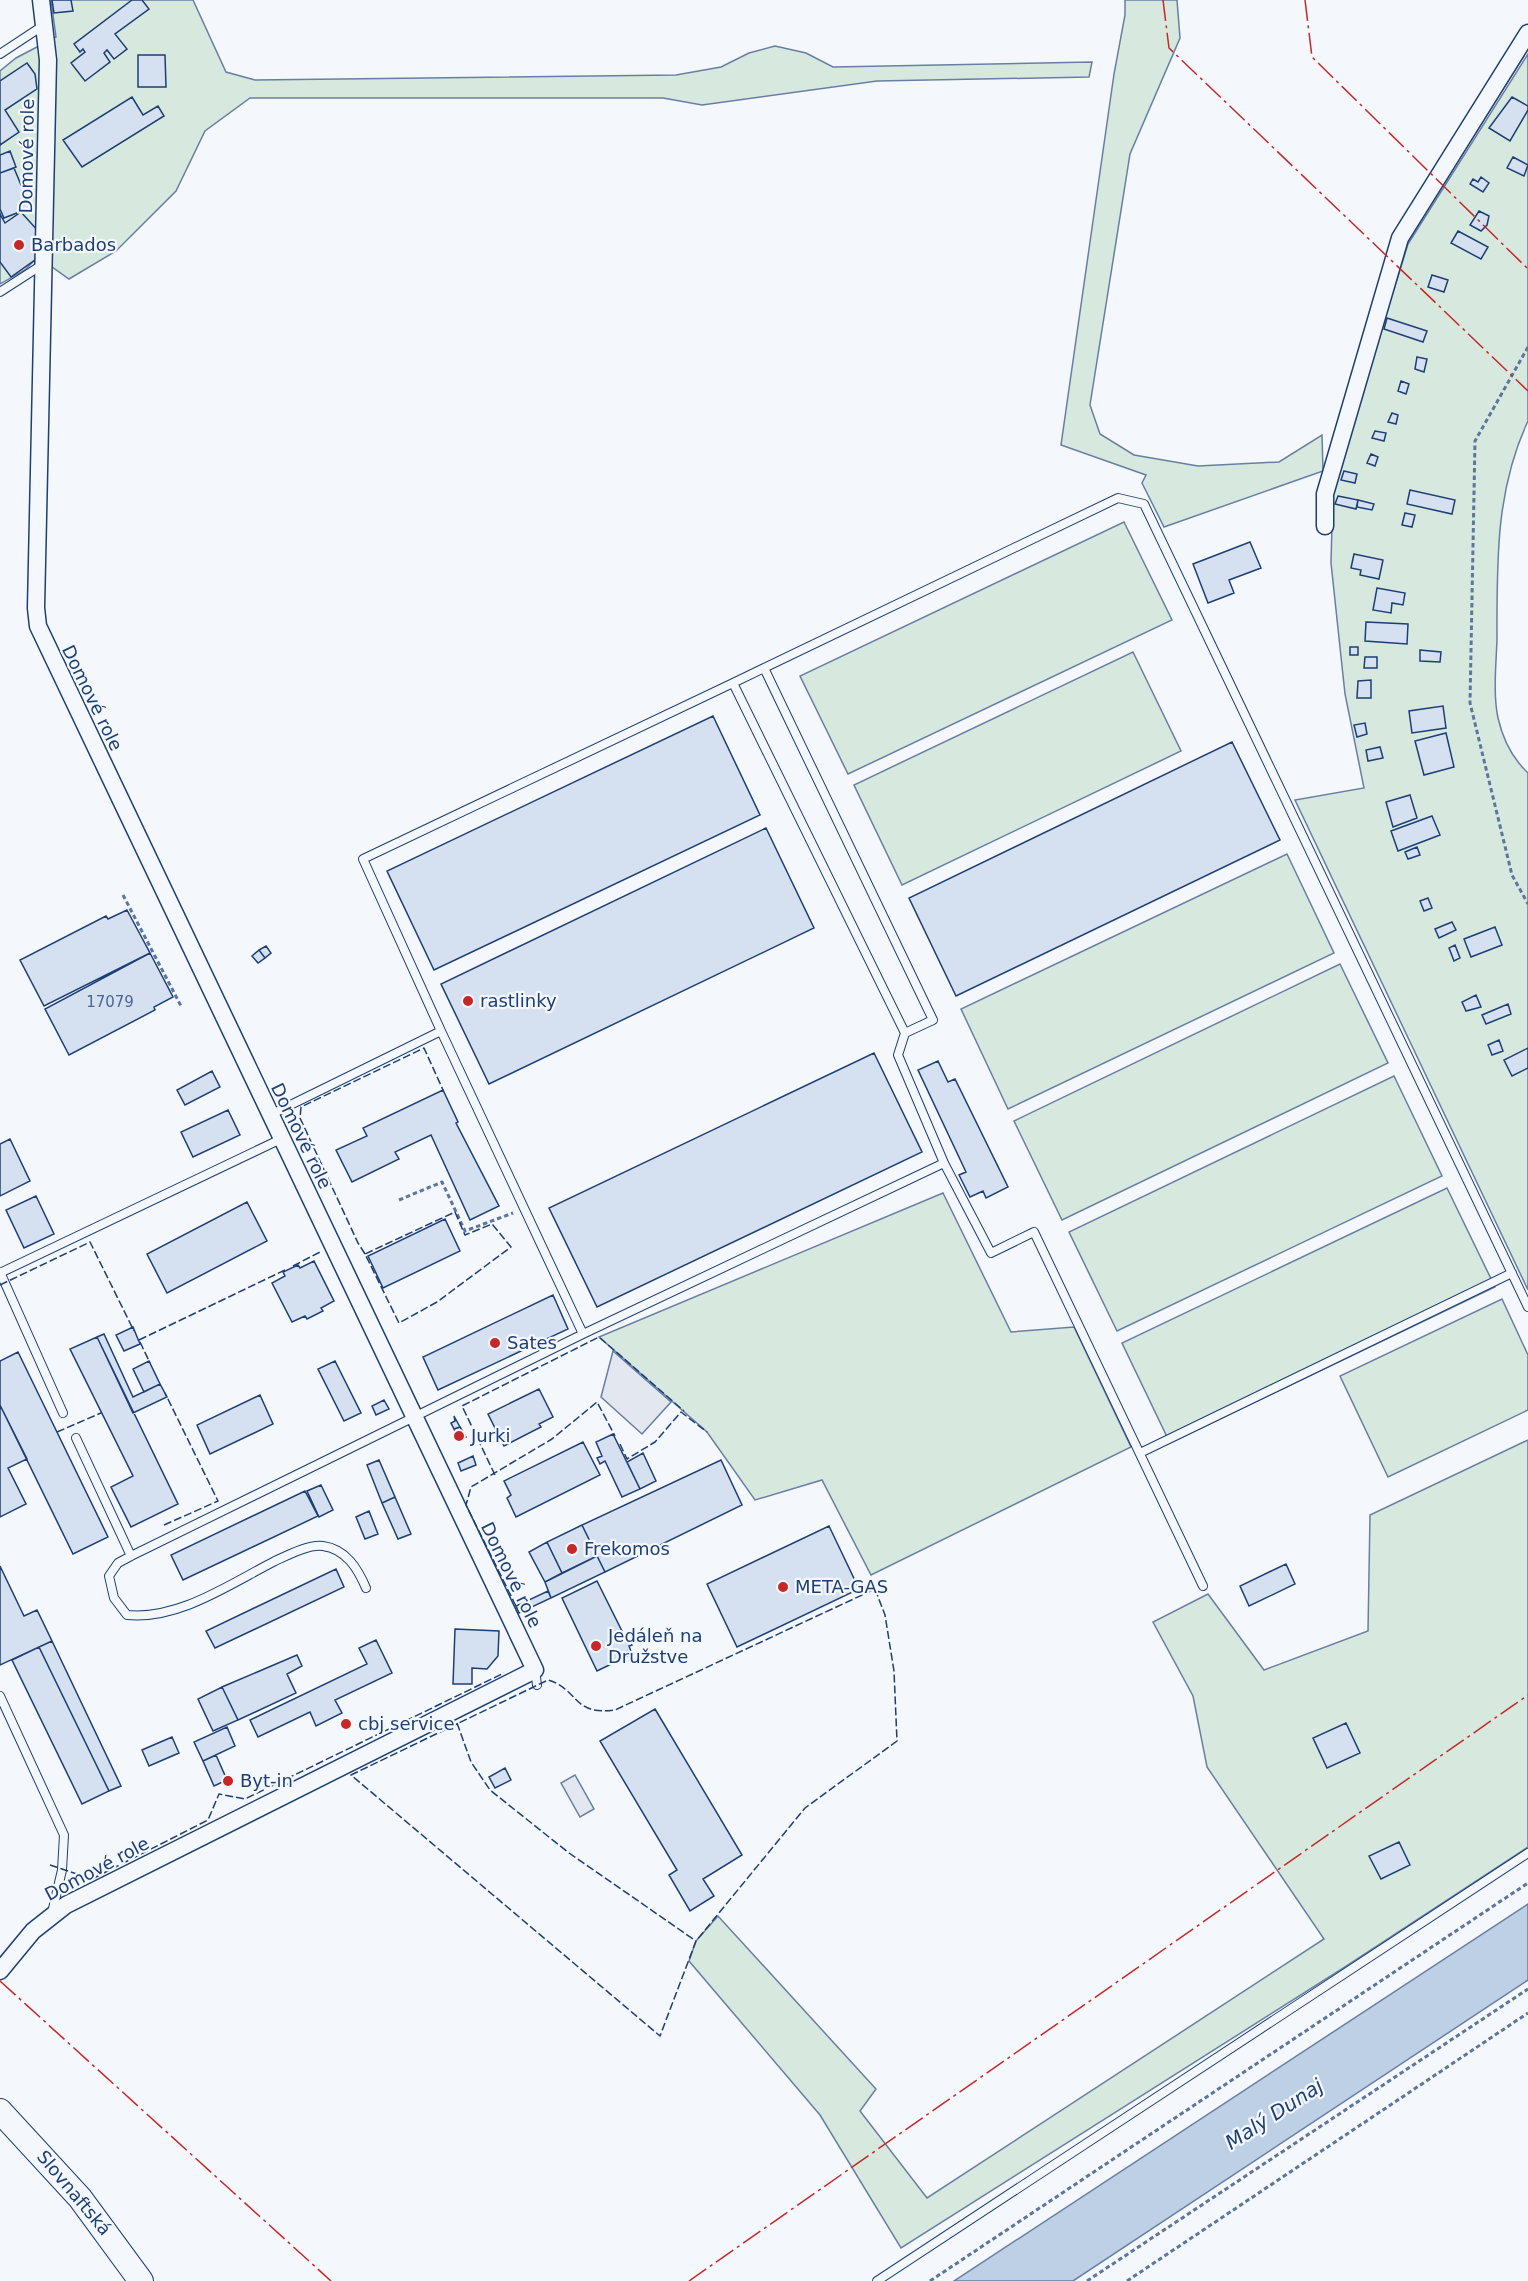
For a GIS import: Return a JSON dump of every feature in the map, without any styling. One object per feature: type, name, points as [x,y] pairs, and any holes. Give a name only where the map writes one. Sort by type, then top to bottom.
[{"type":"main road","name":"Slovnaftská","points":[[0,2111],[80,2199],[141,2281]]},
{"type":"street","name":"Domové role","points":[[0,1971],[27,1937],[52,1914],[536,1678],[38,626],[36,596],[48,60],[41,0]]},
{"type":"street","points":[[1325,526],[1325,494],[1400,238],[1528,33]]},
{"type":"lane","points":[[0,54],[44,25]]},
{"type":"lane","points":[[0,292],[45,262]]},
{"type":"lane","points":[[583,1334],[363,859],[1118,498],[1144,504],[1528,1306]]},
{"type":"lane","points":[[764,668],[933,1020],[905,1033]]},
{"type":"lane","points":[[733,683],[905,1033],[898,1055],[944,1163],[991,1253],[1034,1232],[1203,1586]]},
{"type":"lane","points":[[270,1115],[441,1031]]},
{"type":"lane","points":[[63,1413],[0,1272],[281,1139]]},
{"type":"lane","points":[[366,1588],[359,1570],[343,1554],[322,1545],[293,1553],[181,1608],[145,1617],[127,1615],[114,1598],[109,1576],[118,1563],[131,1556],[583,1334],[944,1163]]},
{"type":"lane","points":[[1140,1453],[1512,1273]]},
{"type":"lane","points":[[76,1438],[131,1556]]},
{"type":"lane","points":[[0,1696],[64,1835],[62,1870],[52,1914]]},
{"type":"lane","points":[[877,2281],[1528,1853]]},
{"type":"path","points":[[1528,347],[1474,441],[1470,703],[1512,875],[1528,904]]},
{"type":"path","points":[[123,895],[181,1006]]},
{"type":"path","points":[[399,1200],[442,1182],[465,1231],[524,1209]]},
{"type":"path","points":[[930,2281],[1528,1883]]},
{"type":"path","points":[[1088,2281],[1528,1989]]},
{"type":"path","points":[[1127,2281],[1528,2013]]},
{"type":"shaded area","points":[[51,0],[193,0],[226,72],[255,80],[676,75],[721,67],[749,53],[775,46],[806,53],[833,67],[1092,62],[1089,77],[877,81],[702,105],[663,98],[250,98],[205,131],[176,191],[116,251],[69,279],[38,257],[25,270],[0,284],[0,71],[16,58],[56,37]]},
{"type":"shaded area","points":[[1125,0],[1177,0],[1180,38],[1130,154],[1090,405],[1100,434],[1134,455],[1198,466],[1279,462],[1322,435],[1323,471],[1164,527],[1142,483],[1146,475],[1061,445],[1114,74],[1125,15]]},
{"type":"shaded area","points":[[1528,54],[1528,421],[1509,474],[1500,529],[1495,689],[1496,709],[1503,734],[1513,755],[1528,773],[1528,1290],[1295,800],[1364,788],[1345,694],[1331,563],[1333,486],[1408,244]]},
{"type":"shaded area","points":[[1124,522],[1172,620],[848,774],[800,676]]},
{"type":"shaded area","points":[[1133,652],[1181,751],[902,885],[854,785]]},
{"type":"shaded area","points":[[1287,854],[1334,953],[1008,1109],[961,1009]]},
{"type":"shaded area","points":[[1340,964],[1388,1063],[1062,1220],[1014,1121]]},
{"type":"shaded area","points":[[1394,1076],[1442,1176],[1117,1331],[1069,1232]]},
{"type":"shaded area","points":[[1447,1188],[1495,1287],[1170,1443],[1122,1343]]},
{"type":"shaded area","points":[[943,1193],[1011,1332],[1074,1327],[1131,1447],[871,1575],[822,1480],[755,1500],[707,1432],[599,1337]]},
{"type":"shaded area","points":[[1502,1299],[1528,1355],[1528,1410],[1388,1477],[1340,1376]]},
{"type":"shaded area","points":[[613,1351],[671,1402],[642,1434],[601,1397]]},
{"type":"shaded area","points":[[1528,1440],[1528,1847],[1345,1967],[901,2248],[820,2115],[689,1961],[696,1941],[718,1916],[876,2089],[860,2111],[927,2198],[1324,1939],[1207,1767],[1193,1696],[1153,1622],[1208,1594],[1264,1670],[1368,1631],[1370,1515]]},
{"type":"shaded area","points":[[575,1775],[594,1809],[580,1817],[561,1783]]},
{"type":"water","name":"Malý Dunaj","points":[[1528,1904],[1528,1980],[1073,2281],[954,2281]]},
{"type":"building","points":[[52,0],[71,0],[73,11],[54,13]]},
{"type":"building","points":[[132,0],[142,0],[149,9],[115,34],[127,49],[114,59],[107,50],[104,53],[110,62],[85,81],[71,63],[85,52],[83,49],[80,52],[74,44]]},
{"type":"building","points":[[138,55],[165,55],[166,87],[138,87]]},
{"type":"building","points":[[27,63],[35,74],[37,89],[5,110],[19,132],[0,145],[0,81]]},
{"type":"building","points":[[132,97],[143,115],[158,106],[164,116],[82,167],[63,140]]},
{"type":"building","points":[[1512,97],[1528,106],[1528,110],[1510,141],[1489,128]]},
{"type":"building","points":[[10,151],[16,167],[0,173],[0,155]]},
{"type":"building","points":[[1513,157],[1528,165],[1524,176],[1507,168]]},
{"type":"building","points":[[14,168],[28,202],[20,206],[22,211],[4,218],[0,209],[0,173]]},
{"type":"building","points":[[1481,177],[1489,183],[1483,192],[1470,184],[1473,179],[1478,182]]},
{"type":"building","points":[[1479,211],[1489,216],[1487,225],[1481,231],[1470,225]]},
{"type":"building","name":"Barbados","points":[[21,212],[39,232],[39,257],[11,277],[0,262],[0,214],[5,223]]},
{"type":"building","points":[[1458,231],[1488,247],[1481,259],[1451,243]]},
{"type":"building","points":[[1432,275],[1448,280],[1444,292],[1428,287]]},
{"type":"building","points":[[1387,318],[1427,331],[1423,342],[1384,329]]},
{"type":"building","points":[[1417,357],[1427,359],[1424,372],[1415,369]]},
{"type":"building","points":[[1401,381],[1409,384],[1406,394],[1398,391]]},
{"type":"building","points":[[1392,413],[1398,415],[1396,424],[1388,422]]},
{"type":"building","points":[[1375,431],[1386,433],[1384,441],[1372,438]]},
{"type":"building","points":[[1371,454],[1378,457],[1375,466],[1367,463]]},
{"type":"building","points":[[1344,471],[1357,474],[1355,483],[1341,480]]},
{"type":"building","points":[[1410,490],[1455,500],[1452,514],[1407,504]]},
{"type":"building","points":[[1338,496],[1358,500],[1356,509],[1335,504]]},
{"type":"building","points":[[1358,500],[1374,504],[1372,510],[1357,507]]},
{"type":"building","points":[[1405,513],[1415,515],[1412,527],[1402,525]]},
{"type":"building","points":[[1250,542],[1261,568],[1229,580],[1234,593],[1208,603],[1193,564]]},
{"type":"building","points":[[1354,554],[1383,560],[1379,579],[1360,575],[1361,570],[1351,568]]},
{"type":"building","points":[[1377,588],[1405,593],[1403,605],[1392,603],[1391,613],[1373,610]]},
{"type":"building","points":[[1366,622],[1408,624],[1407,644],[1365,641]]},
{"type":"building","points":[[1350,647],[1358,647],[1358,655],[1350,655]]},
{"type":"building","points":[[1420,650],[1441,652],[1440,662],[1420,661]]},
{"type":"building","points":[[1365,657],[1377,657],[1377,668],[1364,668]]},
{"type":"building","points":[[1371,680],[1371,698],[1357,698],[1358,681]]},
{"type":"building","points":[[1443,706],[1446,728],[1412,733],[1409,711]]},
{"type":"building","points":[[713,716],[760,815],[434,970],[387,871]]},
{"type":"building","points":[[1365,723],[1367,734],[1357,737],[1354,725]]},
{"type":"building","points":[[1446,733],[1454,767],[1424,775],[1415,741]]},
{"type":"building","points":[[1232,742],[1280,840],[956,996],[909,898]]},
{"type":"building","points":[[1380,747],[1383,758],[1368,761],[1366,750]]},
{"type":"building","points":[[1410,795],[1417,818],[1393,827],[1386,802]]},
{"type":"building","points":[[1432,816],[1440,835],[1398,851],[1391,831]]},
{"type":"building","points":[[766,828],[814,928],[489,1084],[441,984]]},
{"type":"building","points":[[1417,847],[1420,855],[1408,859],[1405,852]]},
{"type":"building","points":[[1428,898],[1432,908],[1424,911],[1420,901]]},
{"type":"building","points":[[127,910],[150,953],[44,1006],[20,960],[106,916],[108,919]]},
{"type":"building","points":[[1452,922],[1456,930],[1439,938],[1435,929]]},
{"type":"building","points":[[1495,927],[1502,945],[1471,957],[1464,939]]},
{"type":"building","points":[[1455,945],[1460,958],[1454,961],[1449,948]]},
{"type":"building","points":[[266,946],[271,953],[265,958],[259,950]]},
{"type":"building","points":[[259,950],[265,958],[258,963],[252,956]]},
{"type":"building","points":[[150,953],[173,997],[154,1007],[155,1010],[69,1055],[45,1009]]},
{"type":"building","points":[[1476,995],[1481,1007],[1466,1011],[1462,1002]]},
{"type":"building","points":[[1508,1004],[1511,1014],[1486,1024],[1482,1015]]},
{"type":"building","points":[[1499,1040],[1503,1051],[1492,1055],[1488,1045]]},
{"type":"building","points":[[1528,1048],[1528,1068],[1512,1076],[1504,1060]]},
{"type":"building","points":[[874,1053],[922,1152],[597,1307],[549,1208]]},
{"type":"building","points":[[938,1061],[948,1082],[955,1079],[1008,1187],[986,1198],[983,1191],[970,1197],[959,1175],[966,1172],[918,1070]]},
{"type":"building","points":[[212,1071],[220,1087],[185,1105],[177,1090]]},
{"type":"building","points":[[443,1090],[458,1122],[456,1123],[499,1206],[470,1220],[431,1135],[395,1152],[399,1159],[352,1182],[336,1150],[367,1136],[363,1128]]},
{"type":"building","points":[[228,1110],[240,1135],[193,1157],[181,1132]]},
{"type":"building","points":[[10,1139],[30,1181],[0,1196],[0,1144]]},
{"type":"building","points":[[36,1196],[54,1234],[24,1248],[6,1210]]},
{"type":"building","points":[[247,1202],[267,1241],[167,1293],[147,1254]]},
{"type":"building","points":[[445,1219],[460,1251],[383,1288],[368,1256]]},
{"type":"building","points":[[314,1261],[334,1301],[321,1308],[323,1311],[307,1319],[305,1316],[292,1322],[272,1283],[285,1276],[283,1272],[298,1265],[300,1268]]},
{"type":"building","name":"Sates","points":[[553,1295],[568,1329],[438,1390],[423,1357]]},
{"type":"building","points":[[133,1327],[140,1344],[124,1351],[116,1335]]},
{"type":"building","points":[[104,1334],[133,1397],[160,1384],[167,1397],[133,1413],[97,1337]]},
{"type":"building","points":[[97,1337],[178,1504],[131,1527],[111,1487],[133,1476],[70,1349]]},
{"type":"building","points":[[18,1352],[108,1537],[73,1554],[0,1405],[0,1361]]},
{"type":"building","points":[[149,1361],[160,1384],[144,1392],[133,1369]]},
{"type":"building","points":[[335,1361],[361,1413],[344,1421],[318,1369]]},
{"type":"building","points":[[539,1389],[553,1417],[539,1424],[541,1427],[504,1446],[488,1414]]},
{"type":"building","points":[[260,1395],[273,1424],[210,1454],[197,1425]]},
{"type":"building","points":[[384,1400],[389,1409],[376,1415],[372,1406]]},
{"type":"building","points":[[0,1405],[27,1459],[8,1468],[26,1504],[0,1517]]},
{"type":"building","points":[[454,1416],[460,1427],[454,1429],[451,1423],[455,1421]]},
{"type":"building","points":[[460,1427],[466,1437],[460,1440],[454,1429]]},
{"type":"building","points":[[613,1434],[640,1489],[622,1497],[605,1461],[600,1464],[597,1458],[602,1456],[596,1442]]},
{"type":"building","points":[[583,1442],[600,1475],[516,1517],[507,1498],[511,1495],[504,1481]]},
{"type":"building","points":[[643,1453],[656,1481],[640,1489],[627,1462]]},
{"type":"building","points":[[473,1456],[476,1465],[461,1471],[458,1463]]},
{"type":"building","points":[[379,1460],[395,1497],[382,1503],[367,1465]]},
{"type":"building","points":[[721,1460],[742,1505],[605,1572],[582,1525]]},
{"type":"building","points":[[321,1485],[333,1510],[319,1517],[307,1491]]},
{"type":"building","points":[[305,1491],[318,1516],[183,1580],[171,1555]]},
{"type":"building","points":[[395,1497],[411,1534],[398,1539],[382,1503]]},
{"type":"building","points":[[369,1511],[378,1534],[365,1539],[356,1517]]},
{"type":"building","name":"Frekomos","points":[[582,1525],[597,1556],[562,1573],[547,1542]]},
{"type":"building","name":"META-GAS","points":[[829,1526],[859,1589],[737,1647],[707,1584]]},
{"type":"building","points":[[547,1542],[562,1573],[545,1582],[529,1552]]},
{"type":"building","points":[[597,1556],[605,1572],[551,1598],[545,1582]]},
{"type":"building","points":[[1286,1564],[1295,1584],[1249,1606],[1240,1586]]},
{"type":"building","points":[[0,1566],[24,1616],[37,1610],[52,1641],[0,1665]]},
{"type":"building","points":[[336,1569],[344,1587],[215,1648],[206,1631]]},
{"type":"building","points":[[597,1581],[627,1641],[630,1640],[632,1645],[629,1646],[632,1654],[597,1671],[562,1598]]},
{"type":"building","points":[[548,1591],[551,1598],[519,1613],[516,1606]]},
{"type":"building","points":[[455,1629],[499,1631],[498,1656],[487,1669],[472,1668],[472,1684],[453,1684]]},
{"type":"building","points":[[376,1640],[392,1673],[335,1700],[342,1713],[316,1726],[310,1712],[258,1737],[250,1720],[367,1664],[359,1648]]},
{"type":"building","points":[[52,1641],[121,1786],[109,1791],[39,1647]]},
{"type":"building","points":[[39,1647],[109,1791],[82,1804],[12,1660]]},
{"type":"building","points":[[297,1655],[302,1666],[287,1674],[296,1693],[238,1720],[222,1687]]},
{"type":"building","points":[[222,1687],[238,1720],[213,1731],[198,1699]]},
{"type":"building","points":[[655,1709],[742,1855],[703,1879],[714,1896],[690,1911],[669,1875],[677,1870],[600,1741]]},
{"type":"building","points":[[1346,1723],[1360,1753],[1327,1768],[1313,1738]]},
{"type":"building","points":[[227,1727],[235,1746],[203,1761],[194,1742]]},
{"type":"building","points":[[172,1737],[179,1753],[149,1766],[142,1750]]},
{"type":"building","points":[[216,1755],[227,1780],[214,1786],[203,1761]]},
{"type":"building","points":[[505,1768],[511,1780],[495,1788],[489,1777]]},
{"type":"building","points":[[1399,1842],[1410,1865],[1381,1879],[1369,1856]]},
{"type":"fence","points":[[365,1254],[300,1118],[301,1107],[424,1048],[443,1090]]},
{"type":"fence","points":[[455,1212],[465,1235],[492,1224],[511,1247],[437,1302],[399,1323],[365,1254],[455,1212]]},
{"type":"fence","points":[[0,1285],[90,1242],[134,1331]]},
{"type":"fence","points":[[293,1266],[322,1251]]},
{"type":"fence","points":[[139,1340],[285,1270]]},
{"type":"fence","points":[[495,1475],[462,1406],[599,1337],[684,1411]]},
{"type":"fence","points":[[140,1342],[150,1363]]},
{"type":"fence","points":[[164,1525],[218,1501],[165,1393]]},
{"type":"fence","points":[[516,1606],[466,1505],[471,1487],[552,1439],[597,1402],[615,1436]]},
{"type":"fence","points":[[620,1444],[627,1459],[655,1442],[681,1412],[707,1432]]},
{"type":"fence","points":[[57,1432],[101,1413]]},
{"type":"fence","points":[[875,1589],[885,1615],[894,1671],[897,1741],[805,1808],[696,1941],[660,2036],[351,1775],[548,1680],[566,1689],[583,1706],[601,1711],[615,1710],[875,1589]]},
{"type":"fence","points":[[50,1865],[92,1879],[208,1820],[219,1794],[245,1799],[504,1673]]},
{"type":"fence","points":[[457,1723],[471,1762],[490,1790],[569,1853],[696,1941]]},
{"type":"power","points":[[1163,0],[1169,48],[1528,391]]},
{"type":"power","points":[[1305,0],[1312,57],[1528,269]]},
{"type":"power","points":[[689,2281],[1528,1695]]},
{"type":"power","points":[[0,1981],[331,2281]]},
{"type":"place","name":"Barbados","points":[[19,245]]},
{"type":"place","name":"rastlinky","points":[[468,1001]]},
{"type":"place","name":"Sates","points":[[495,1343]]},
{"type":"place","name":"Jurki","points":[[459,1436]]},
{"type":"place","name":"Frekomos","points":[[572,1549]]},
{"type":"place","name":"META-GAS","points":[[783,1587]]},
{"type":"place","name":"Jedáleň na Družstve","points":[[596,1646]]},
{"type":"place","name":"cbj service","points":[[346,1724]]},
{"type":"place","name":"Byt-in","points":[[228,1781]]}]
